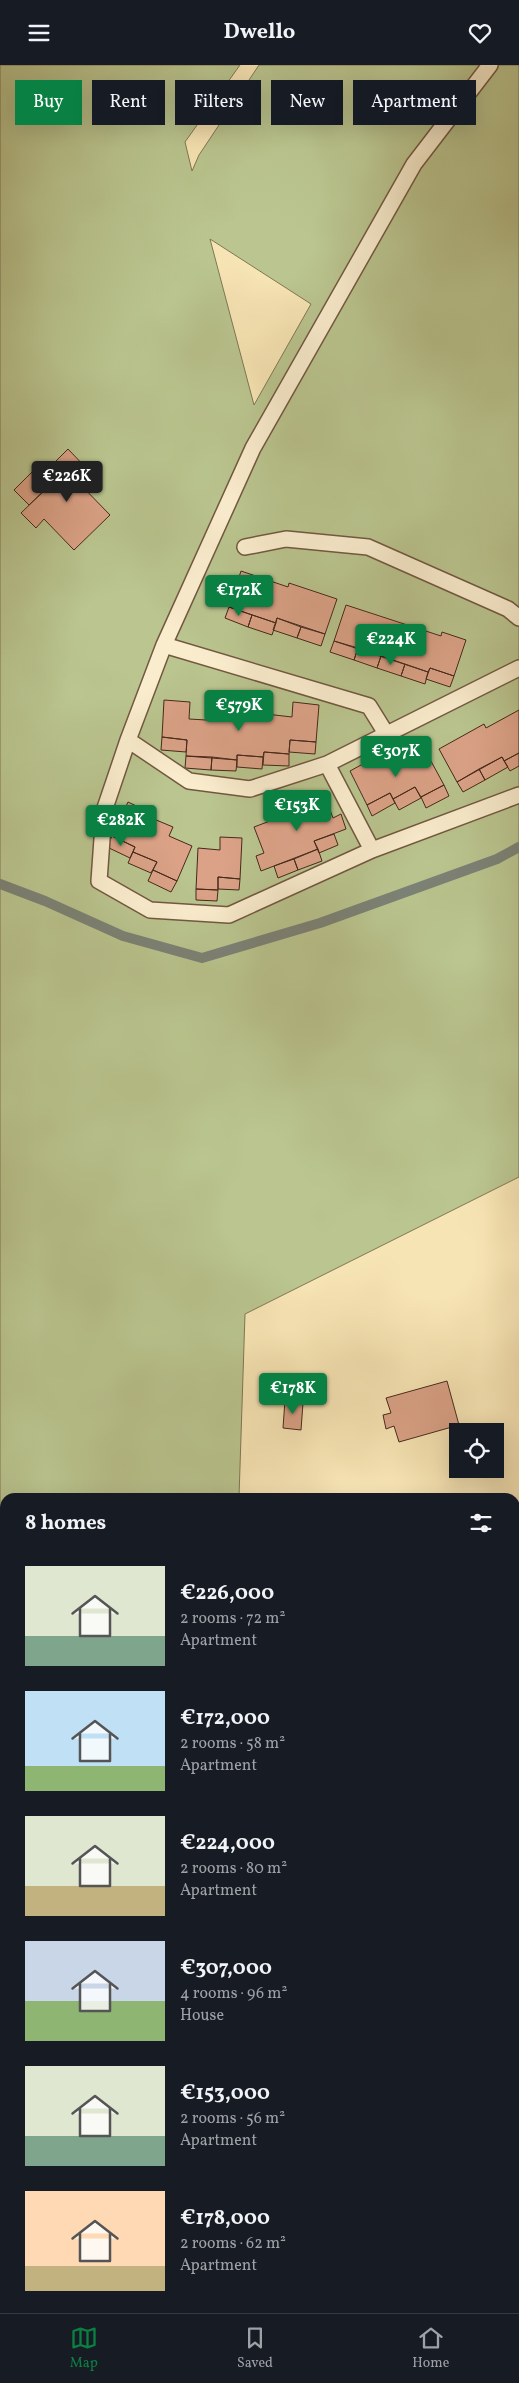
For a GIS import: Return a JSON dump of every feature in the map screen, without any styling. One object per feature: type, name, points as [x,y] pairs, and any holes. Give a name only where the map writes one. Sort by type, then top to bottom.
[{"type":"lane","points":[[490,65],[414,164],[254,448],[164,645],[128,740],[104,811],[99,881],[150,910],[229,915],[372,851],[519,795]]},
{"type":"lane","points":[[245,547],[286,539],[368,547],[508,609],[519,618]]},
{"type":"lane","points":[[164,645],[369,706],[387,735]]},
{"type":"lane","points":[[128,740],[189,781],[250,789],[327,764],[519,668]]},
{"type":"lane","points":[[327,764],[372,851]]},
{"type":"green space","points":[[0,65],[240,65],[229,80],[175,80],[175,125],[197,125],[185,142],[192,171],[199,155],[219,125],[261,125],[261,80],[249,80],[259,65],[519,65],[519,1177],[245,1314],[239,1493],[0,1493]],"holes":[[[210,239],[311,304],[254,405]]]},
{"type":"building","points":[[68,449],[89,471],[78,482],[110,515],[74,550],[44,519],[36,528],[21,513],[50,485],[41,476]]},
{"type":"building","points":[[34,470],[50,485],[29,505],[14,490]]},
{"type":"building","points":[[241,571],[288,587],[289,583],[337,599],[325,634],[277,618],[276,623],[229,607]]},
{"type":"building","points":[[346,605],[441,636],[442,632],[466,640],[454,676],[430,668],[428,672],[334,641]]},
{"type":"building","points":[[229,607],[252,615],[248,627],[225,618]]},
{"type":"building","points":[[252,615],[276,623],[272,635],[248,627]]},
{"type":"building","points":[[277,618],[301,627],[297,638],[273,630]]},
{"type":"building","points":[[301,627],[325,634],[321,646],[297,638]]},
{"type":"building","points":[[334,641],[358,648],[354,660],[330,652]]},
{"type":"building","points":[[358,648],[381,656],[377,668],[354,660]]},
{"type":"building","points":[[381,656],[405,664],[401,676],[377,668]]},
{"type":"building","points":[[405,664],[428,672],[425,684],[401,676]]},
{"type":"building","points":[[430,668],[454,676],[450,687],[426,679]]},
{"type":"building","points":[[164,700],[190,702],[189,719],[240,722],[241,717],[266,720],[266,714],[292,717],[293,702],[319,705],[316,742],[290,740],[289,754],[264,752],[263,757],[237,755],[237,760],[186,756],[187,740],[162,737]]},
{"type":"building","points":[[519,710],[519,753],[504,761],[502,757],[457,782],[439,749],[484,724],[486,728]]},
{"type":"building","points":[[162,737],[187,740],[186,752],[161,750]]},
{"type":"building","points":[[290,740],[316,742],[315,754],[289,752]]},
{"type":"building","points":[[264,752],[289,754],[289,766],[263,765]]},
{"type":"building","points":[[426,752],[444,785],[421,797],[415,787],[393,799],[390,793],[367,805],[350,771],[372,759],[375,766],[398,754],[403,764]]},
{"type":"building","points":[[519,753],[519,766],[510,771],[504,761]]},
{"type":"building","points":[[237,755],[263,757],[262,769],[237,767]]},
{"type":"building","points":[[186,756],[212,757],[211,770],[185,768]]},
{"type":"building","points":[[212,757],[237,760],[236,771],[211,770]]},
{"type":"building","points":[[502,757],[508,767],[485,780],[479,769]]},
{"type":"building","points":[[479,769],[485,780],[463,792],[457,782]]},
{"type":"building","points":[[444,785],[449,796],[426,808],[421,797]]},
{"type":"building","points":[[415,787],[421,798],[399,810],[393,799]]},
{"type":"building","points":[[323,791],[333,818],[341,814],[346,829],[314,841],[318,849],[261,871],[256,856],[264,853],[254,827],[302,809],[299,801]]},
{"type":"building","points":[[390,793],[395,803],[372,816],[367,805]]},
{"type":"building","points":[[128,802],[151,813],[149,817],[173,827],[169,836],[192,846],[177,881],[153,870],[157,862],[133,852],[135,847],[112,836]]},
{"type":"building","points":[[334,834],[338,845],[319,853],[314,841]]},
{"type":"building","points":[[112,836],[135,847],[130,858],[107,847]]},
{"type":"building","points":[[220,837],[242,838],[240,879],[218,877],[218,890],[196,889],[198,848],[220,850]]},
{"type":"building","points":[[318,849],[322,861],[298,870],[294,859]]},
{"type":"building","points":[[133,852],[157,862],[151,873],[128,863]]},
{"type":"building","points":[[294,859],[298,870],[278,878],[274,866]]},
{"type":"building","points":[[153,870],[177,881],[171,892],[148,881]]},
{"type":"building","points":[[218,877],[240,879],[239,890],[218,889]]},
{"type":"building","points":[[196,889],[218,890],[217,901],[196,900]]},
{"type":"building","points":[[447,1381],[458,1423],[449,1423],[449,1428],[399,1442],[394,1426],[386,1429],[383,1415],[391,1413],[386,1398]]},
{"type":"building","points":[[285,1400],[303,1403],[301,1430],[283,1428]]},
{"type":"waterway","points":[[0,884],[45,901],[123,936],[202,958],[320,923],[497,859],[519,847]]}]
